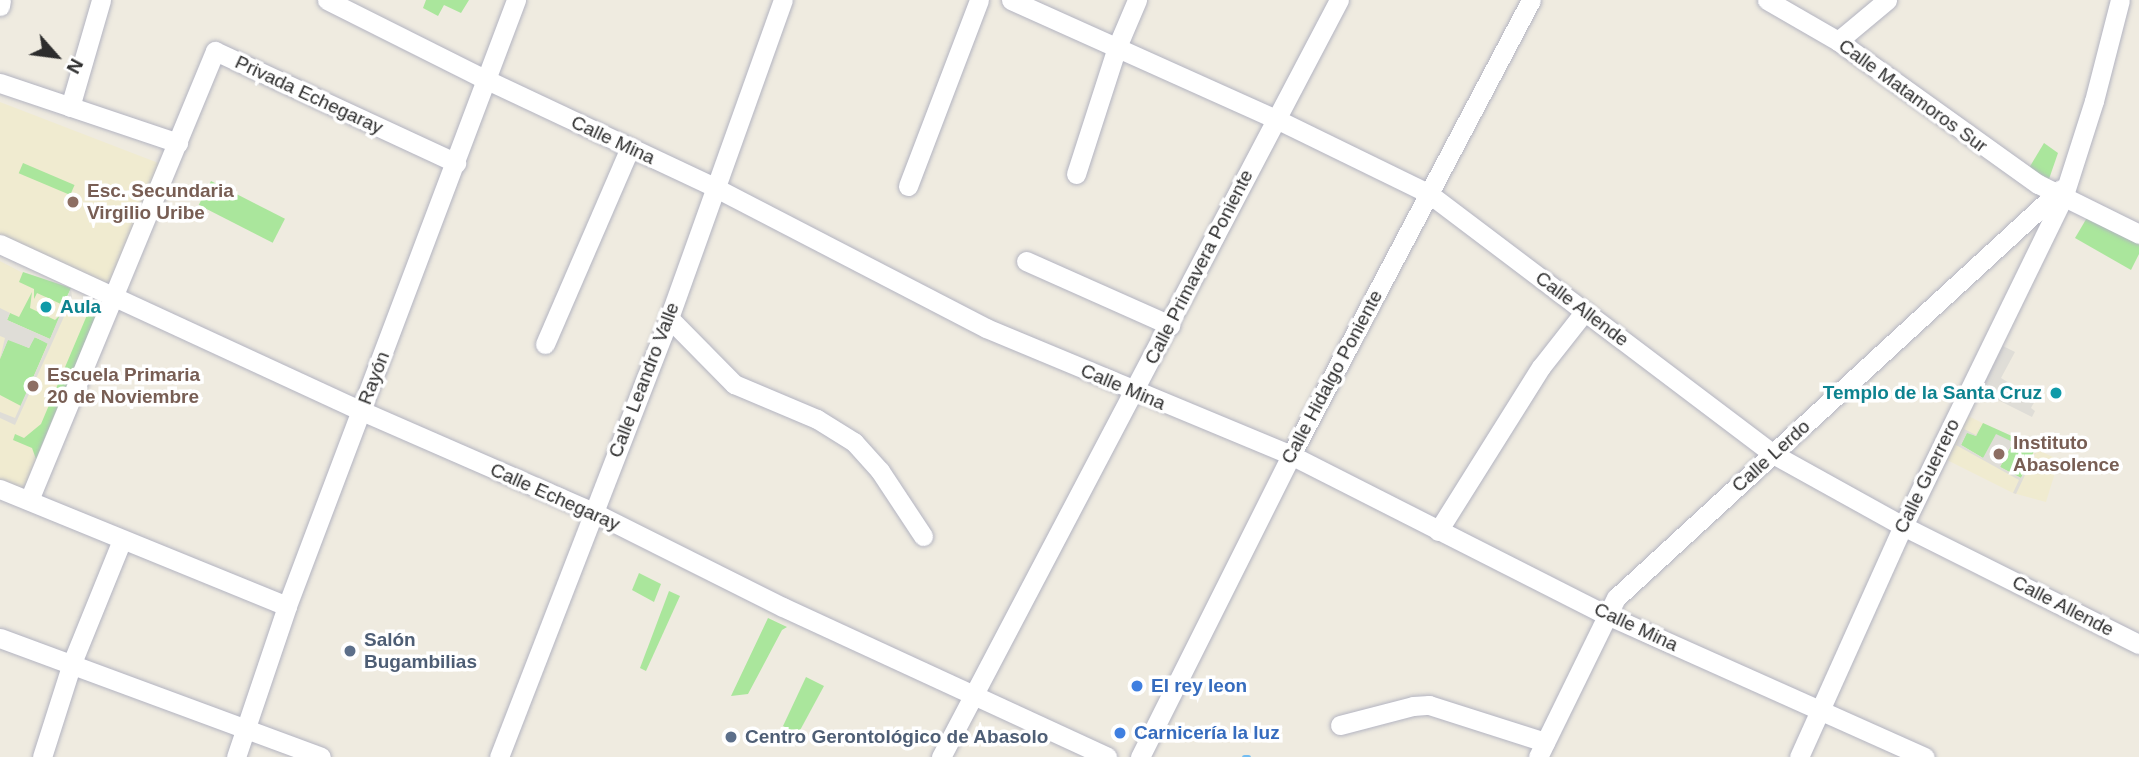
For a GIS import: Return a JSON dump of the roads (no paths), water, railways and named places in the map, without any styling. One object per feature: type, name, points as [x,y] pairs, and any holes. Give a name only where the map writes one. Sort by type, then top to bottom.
[{"type":"street","points":[[0,6],[1,0]]},
{"type":"street","points":[[70,107],[101,0]]},
{"type":"street","name":"Calle Mina","points":[[327,0],[487,80],[716,188],[986,328],[1134,392],[1291,454],[1607,615],[1925,757]]},
{"type":"street","name":"Rayón","points":[[236,757],[287,606],[516,0]]},
{"type":"street","name":"Calle Leandro Valle","points":[[499,757],[669,318],[783,0]]},
{"type":"street","points":[[908,186],[979,0]]},
{"type":"street","name":"Calle Allende","points":[[1011,0],[1276,119],[1428,193],[1773,454],[1903,526],[2139,644]]},
{"type":"street","points":[[1076,174],[1118,47],[1137,0]]},
{"type":"street","name":"Calle Primavera Poniente","points":[[941,757],[1339,0]]},
{"type":"street","name":"Calle Hidalgo Poniente","points":[[1140,757],[1291,454],[1531,0]]},
{"type":"street","name":"Calle Matamoros Sur","points":[[1767,0],[1838,41],[1939,116],[2139,234]]},
{"type":"street","points":[[1838,41],[1886,0]]},
{"type":"street","name":"Calle Guerrero","points":[[1799,757],[1903,526],[2062,191],[2094,101],[2120,0]]},
{"type":"street","name":"Privada Echegaray","points":[[29,500],[215,51],[456,163]]},
{"type":"street","points":[[0,83],[178,143]]},
{"type":"street","points":[[545,344],[630,148]]},
{"type":"street","name":"Calle Lerdo","points":[[1542,750],[1616,598],[2062,191]]},
{"type":"street","name":"Calle Echegaray","points":[[0,244],[362,411],[593,512],[783,607],[1107,757]]},
{"type":"street","points":[[1026,261],[1170,325]]},
{"type":"street","points":[[1438,531],[1541,366],[1585,311]]},
{"type":"street","points":[[669,318],[734,384],[817,419],[854,442],[880,471],[923,536]]},
{"type":"street","points":[[0,489],[287,606]]},
{"type":"street","points":[[42,757],[72,663],[122,540]]},
{"type":"street","points":[[0,638],[321,757]]},
{"type":"street","points":[[1340,725],[1413,706],[1429,705],[1542,750]]},
{"type":"place","name":"Esc. Secundaria Virgilio Uribe","points":[[73,202]]},
{"type":"place","name":"Aula","points":[[46,307]]},
{"type":"place","name":"Escuela Primaria 20 de Noviembre","points":[[33,386]]},
{"type":"place","name":"Templo de la Santa Cruz","points":[[2056,393]]},
{"type":"place","name":"Instituto Abasolence","points":[[1999,454]]},
{"type":"place","name":"Salón Bugambilias","points":[[350,651]]},
{"type":"place","name":"El rey leon","points":[[1137,686]]},
{"type":"place","name":"Carnicería la luz","points":[[1120,733]]},
{"type":"place","name":"Centro Gerontológico de Abasolo","points":[[731,737]]}]
